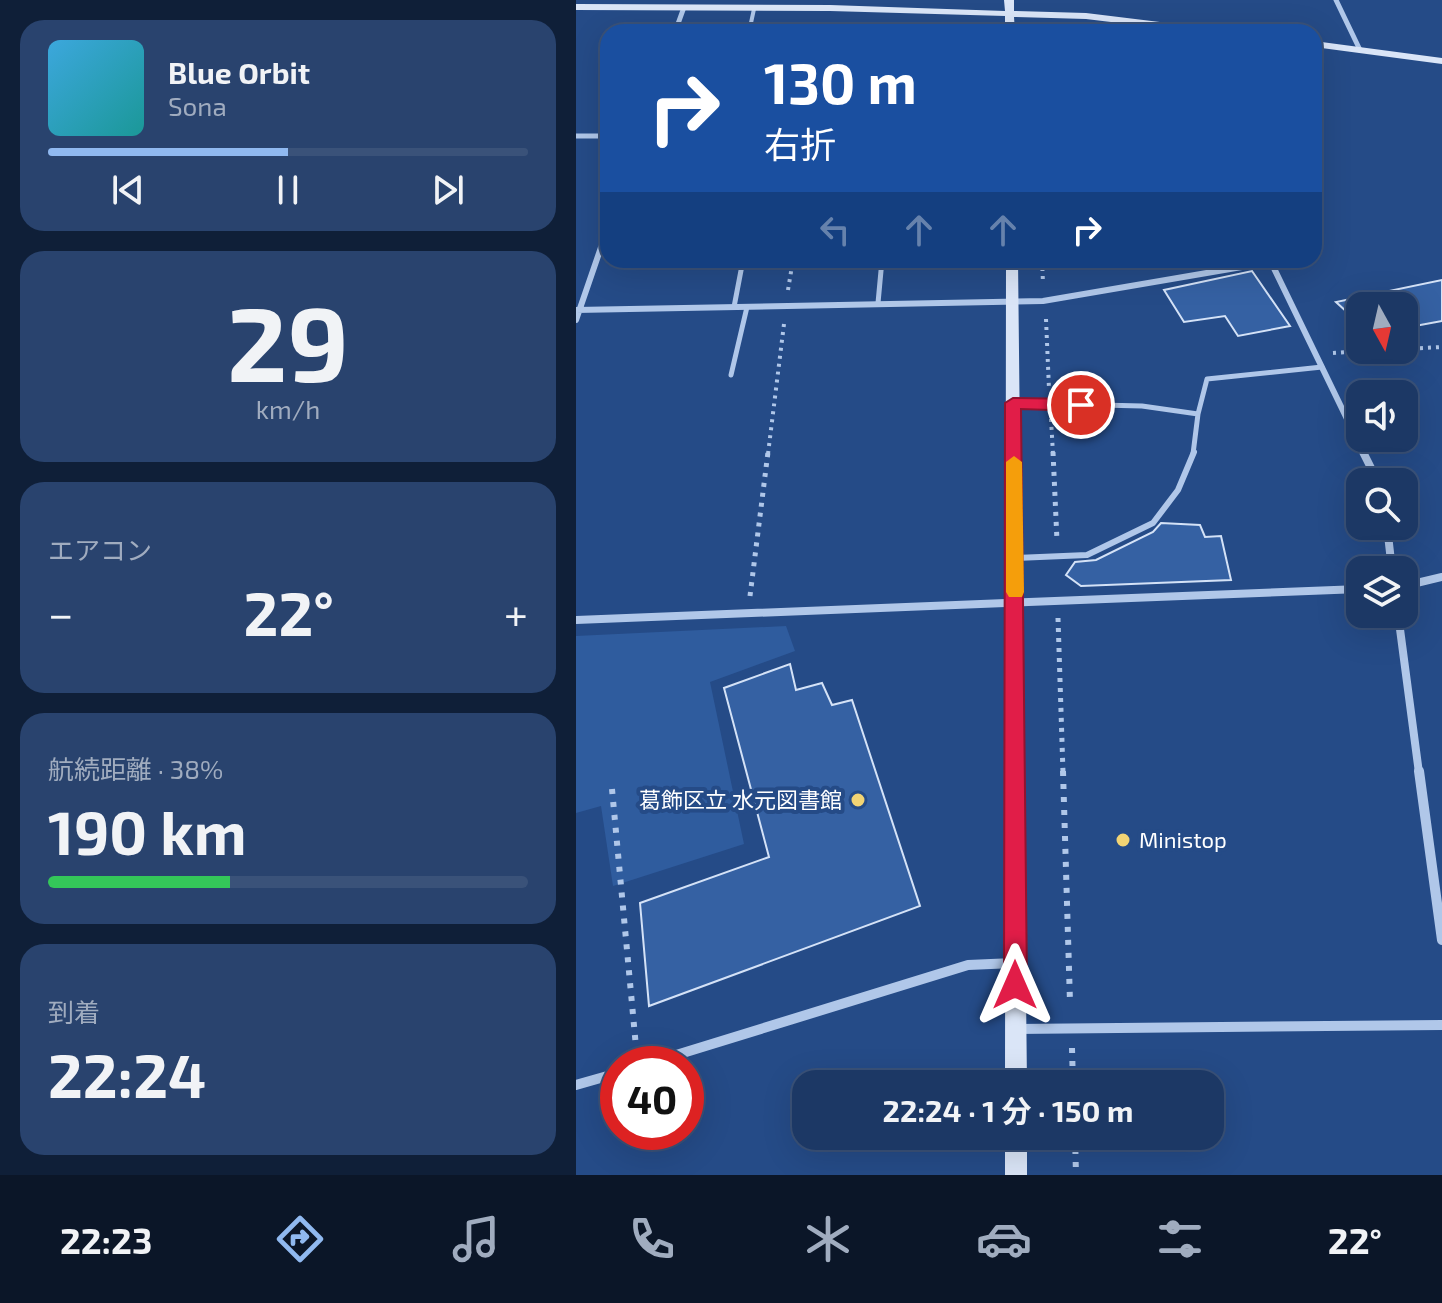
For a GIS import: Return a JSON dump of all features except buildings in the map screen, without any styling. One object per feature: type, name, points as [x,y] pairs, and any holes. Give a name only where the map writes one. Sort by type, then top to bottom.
[{"type":"street","points":[[1009,0],[1010,24]]},
{"type":"street","points":[[1336,0],[1360,50]]},
{"type":"street","points":[[576,7],[683,10],[703,5],[754,9],[830,8],[1086,16],[1135,24]]},
{"type":"street","points":[[678,24],[683,10]]},
{"type":"street","points":[[1322,45],[1442,61]]},
{"type":"street","points":[[576,136],[600,136]]},
{"type":"street","points":[[576,320],[600,249]]},
{"type":"street","points":[[1012,268],[1016,558],[1016,1070]]},
{"type":"street","points":[[578,310],[1043,301],[1230,268]]},
{"type":"street","points":[[1273,268],[1371,468]]},
{"type":"street","points":[[1418,583],[1442,577]]},
{"type":"street","points":[[576,620],[1346,589]]},
{"type":"street","points":[[1400,628],[1442,940]]},
{"type":"street","points":[[704,1046],[968,965],[1015,963]]},
{"type":"street","points":[[1016,1029],[1442,1025]]},
{"type":"street","points":[[576,1085],[600,1078]]},
{"type":"street","points":[[1016,1150],[1016,1175]]},
{"type":"lane","points":[[751,24],[754,9]]},
{"type":"lane","points":[[734,307],[741,268]]},
{"type":"lane","points":[[878,303],[881,268]]},
{"type":"lane","points":[[731,375],[747,307]]},
{"type":"lane","points":[[1016,558],[1058,559],[1087,555],[1153,523],[1178,490],[1193,457],[1198,414],[1207,379],[1322,367]]},
{"type":"lane","points":[[1013,403],[1142,406],[1198,414]]},
{"type":"path","points":[[732,614],[734,598],[750,597],[792,268]]},
{"type":"path","points":[[1042,268],[1043,289]]},
{"type":"path","points":[[1043,311],[1058,559]]},
{"type":"path","points":[[1418,348],[1442,347]]},
{"type":"path","points":[[1316,354],[1346,352]]},
{"type":"path","points":[[1057,613],[1070,1002]]},
{"type":"path","points":[[612,789],[636,1046]]},
{"type":"path","points":[[1072,1048],[1073,1070]]},
{"type":"path","points":[[1075,1150],[1076,1175]]},
{"type":"shaded area","points":[[786,626],[795,651],[710,682],[744,844],[613,886],[601,806],[576,813],[576,636]]},
{"type":"slow traffic","points":[[1014,462],[1015,592]]},
{"type":"place","name":"葛飾区立 水元図書館","points":[[858,800]]},
{"type":"place","name":"Ministop","points":[[1123,840]]},
{"type":"route","points":[[1015,985],[1016,558],[1013,403],[1081,405]]}]
